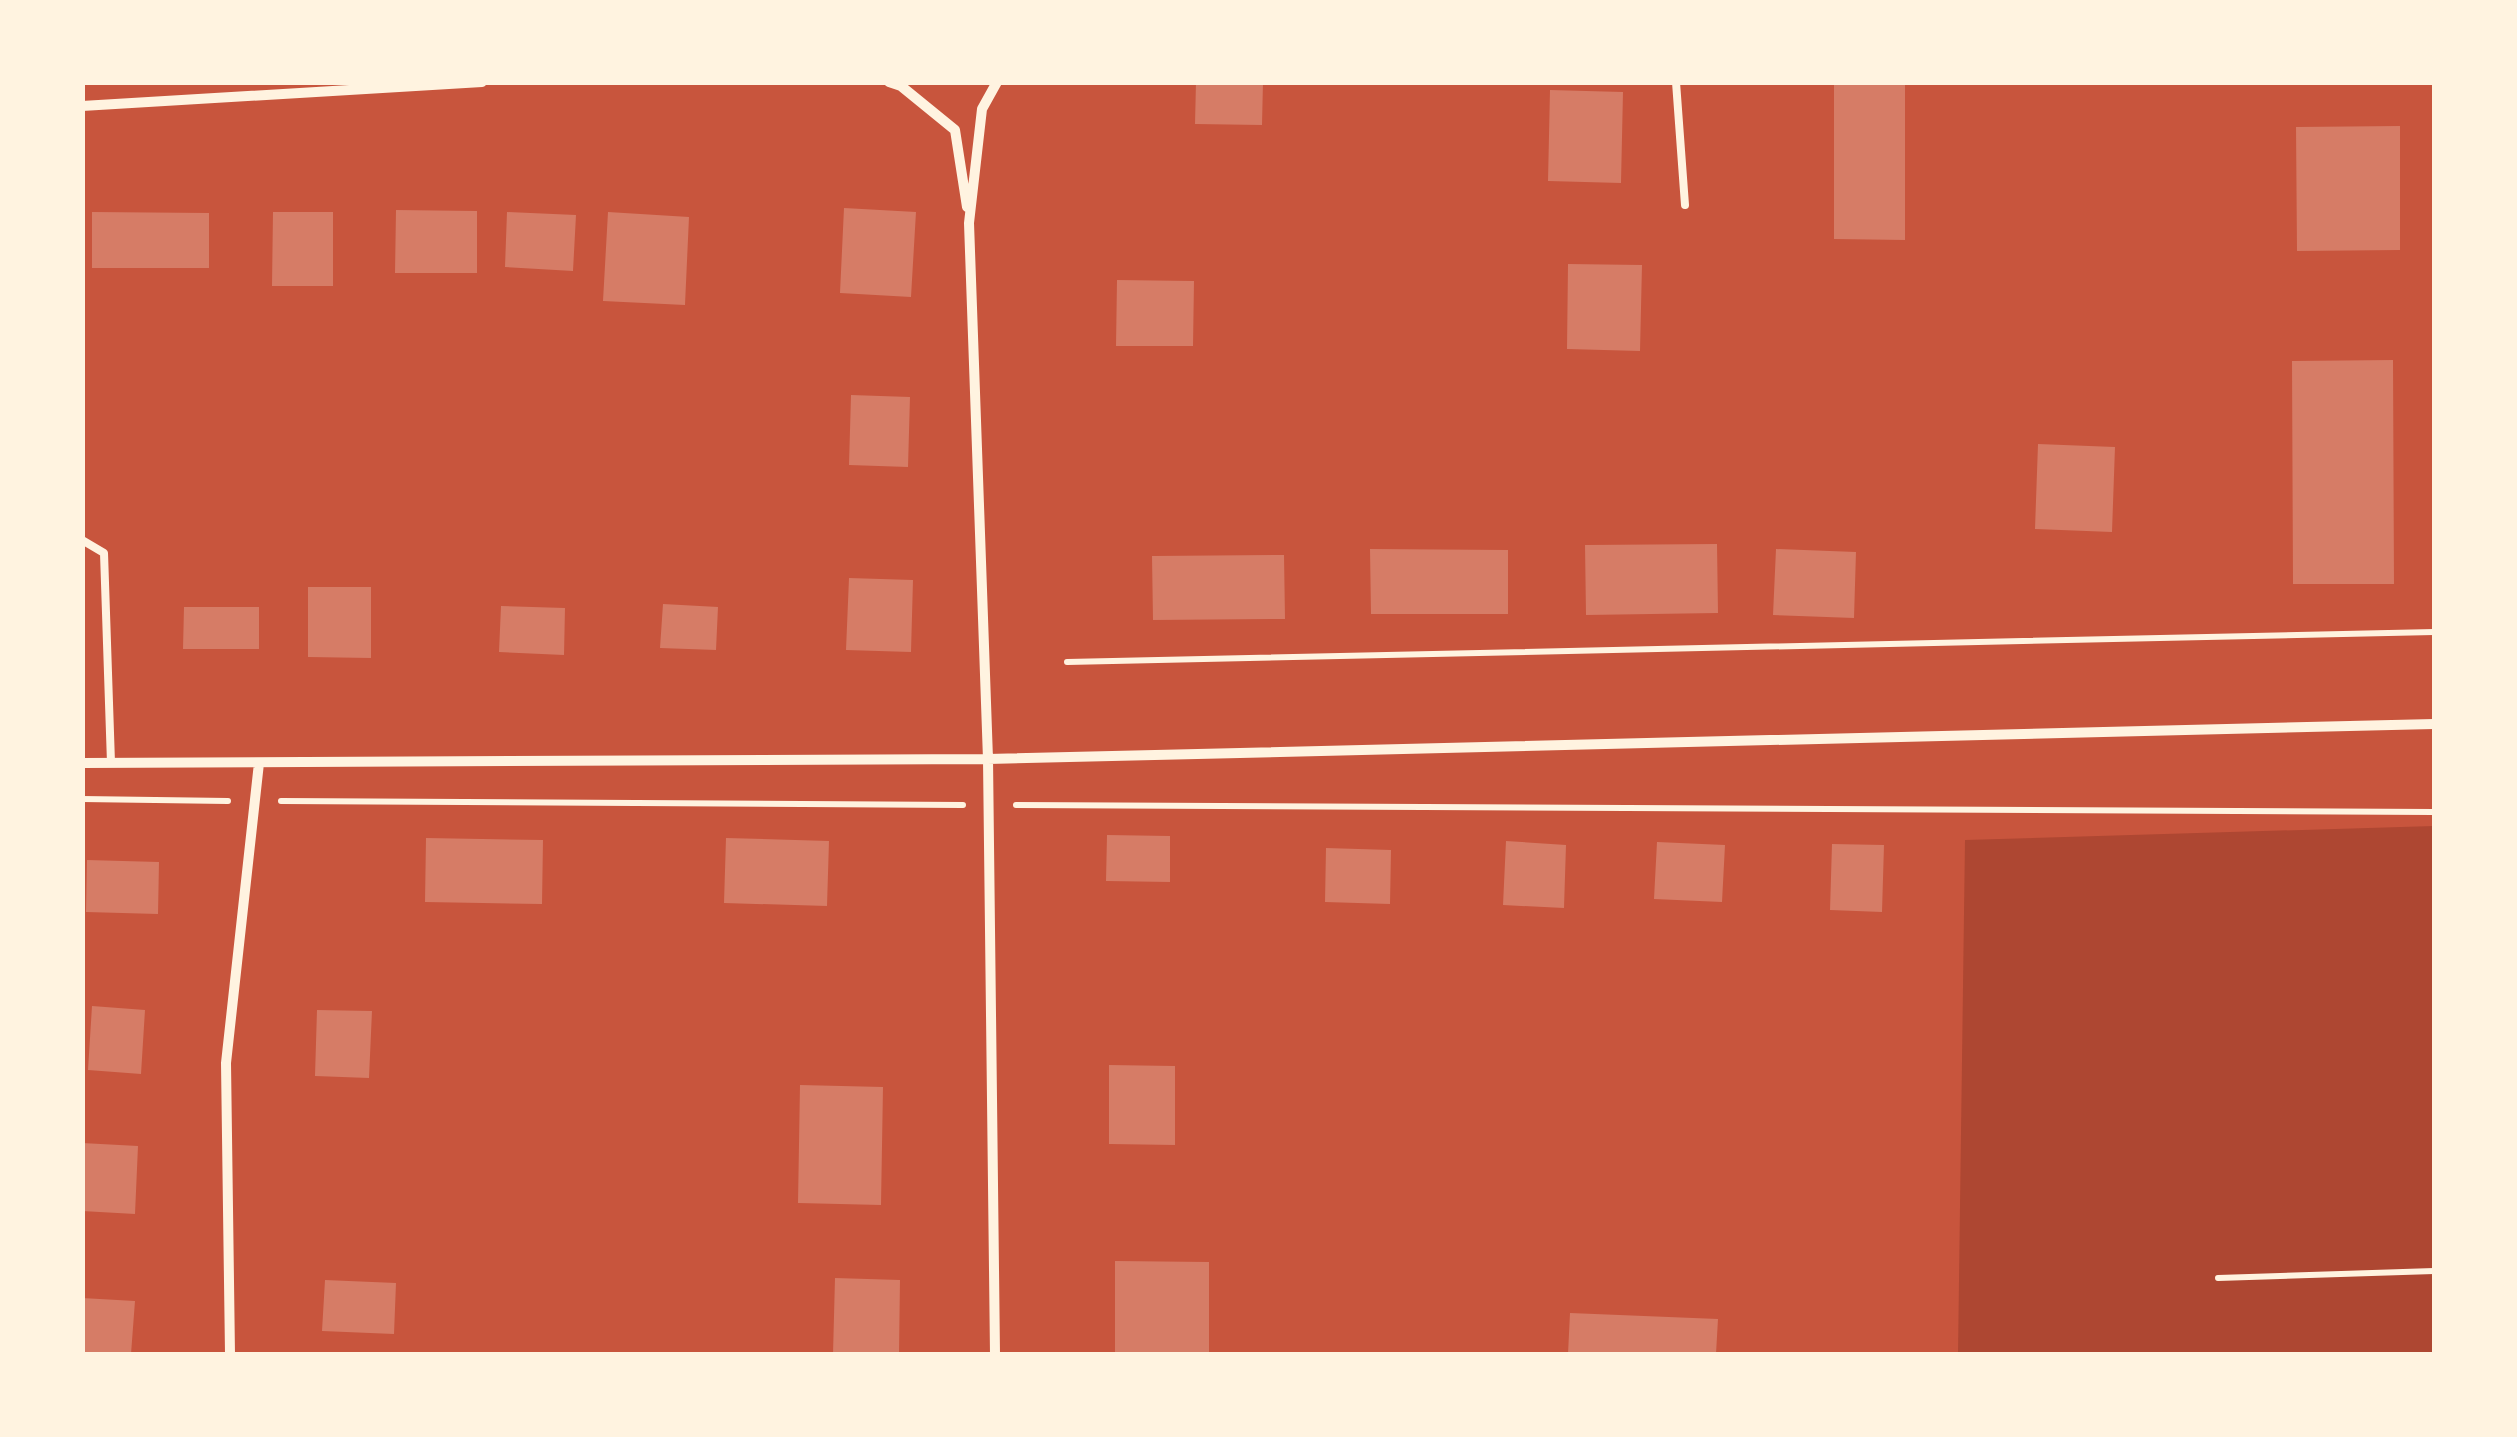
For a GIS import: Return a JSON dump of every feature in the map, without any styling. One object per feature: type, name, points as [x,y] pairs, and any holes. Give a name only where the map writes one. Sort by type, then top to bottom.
[{"type":"street","points":[[82,106],[482,82]]},
{"type":"street","points":[[888,82],[901,86],[955,130],[969,222],[988,759],[995,1354]]},
{"type":"street","points":[[969,222],[982,110],[997,82]]},
{"type":"street","points":[[82,763],[988,759],[2434,724]]},
{"type":"street","points":[[230,1354],[226,1063],[259,762]]},
{"type":"lane","points":[[1676,82],[1685,204]]},
{"type":"lane","points":[[82,540],[104,553],[111,763]]},
{"type":"path","points":[[1067,662],[2434,632]]},
{"type":"path","points":[[82,800],[2434,812]]},
{"type":"path","points":[[2218,1278],[2434,1271]]},
{"type":"shaded area","points":[[2434,826],[2434,1354],[1958,1354],[1965,840]]},
{"type":"building","points":[[1196,82],[1263,82],[1262,125],[1195,124]]},
{"type":"building","points":[[1834,82],[1905,82],[1905,240],[1834,239]]},
{"type":"building","points":[[1550,90],[1623,92],[1621,183],[1548,181]]},
{"type":"building","points":[[2400,126],[2400,250],[2297,251],[2296,127]]},
{"type":"building","points":[[844,208],[916,212],[911,297],[840,293]]},
{"type":"building","points":[[396,210],[477,211],[477,273],[395,273]]},
{"type":"building","points":[[92,212],[209,213],[209,268],[92,268]]},
{"type":"building","points":[[273,212],[333,212],[333,286],[272,286]]},
{"type":"building","points":[[507,212],[576,215],[573,271],[505,267]]},
{"type":"building","points":[[608,212],[689,217],[685,305],[603,301]]},
{"type":"building","points":[[1568,264],[1642,265],[1640,351],[1567,349]]},
{"type":"building","points":[[1117,280],[1194,281],[1193,346],[1116,346]]},
{"type":"building","points":[[2393,360],[2394,584],[2293,584],[2292,361]]},
{"type":"building","points":[[851,395],[910,397],[908,467],[849,465]]},
{"type":"building","points":[[2038,444],[2115,447],[2112,532],[2035,529]]},
{"type":"building","points":[[1717,544],[1718,613],[1586,615],[1585,545]]},
{"type":"building","points":[[1370,549],[1508,550],[1508,614],[1371,614]]},
{"type":"building","points":[[1776,549],[1856,552],[1854,618],[1773,615]]},
{"type":"building","points":[[1284,555],[1285,619],[1153,620],[1152,556]]},
{"type":"building","points":[[849,578],[913,580],[911,652],[846,650]]},
{"type":"building","points":[[308,587],[371,587],[371,658],[308,657]]},
{"type":"building","points":[[663,604],[718,607],[716,650],[660,648]]},
{"type":"building","points":[[501,606],[565,608],[564,655],[499,652]]},
{"type":"building","points":[[184,607],[259,607],[259,649],[183,649]]},
{"type":"building","points":[[1107,835],[1170,836],[1170,882],[1106,881]]},
{"type":"building","points":[[426,838],[543,840],[542,904],[425,902]]},
{"type":"building","points":[[726,838],[829,841],[827,906],[724,903]]},
{"type":"building","points":[[1506,841],[1566,845],[1564,908],[1503,905]]},
{"type":"building","points":[[1657,842],[1725,845],[1722,902],[1654,899]]},
{"type":"building","points":[[1832,844],[1884,845],[1882,912],[1830,910]]},
{"type":"building","points":[[1326,848],[1391,850],[1390,904],[1325,902]]},
{"type":"building","points":[[87,860],[159,862],[158,914],[86,912]]},
{"type":"building","points":[[92,1006],[145,1010],[141,1074],[88,1070]]},
{"type":"building","points":[[317,1010],[372,1011],[369,1078],[315,1076]]},
{"type":"building","points":[[1109,1065],[1175,1066],[1175,1145],[1109,1144]]},
{"type":"building","points":[[800,1085],[883,1087],[881,1205],[798,1203]]},
{"type":"building","points":[[82,1143],[138,1146],[135,1214],[82,1211]]},
{"type":"building","points":[[1115,1261],[1209,1262],[1209,1354],[1115,1354]]},
{"type":"building","points":[[835,1278],[900,1280],[899,1354],[833,1354]]},
{"type":"building","points":[[325,1280],[396,1283],[394,1334],[322,1331]]},
{"type":"building","points":[[82,1298],[135,1301],[131,1354],[82,1354]]},
{"type":"building","points":[[1570,1313],[1718,1319],[1716,1354],[1568,1354]]}]
